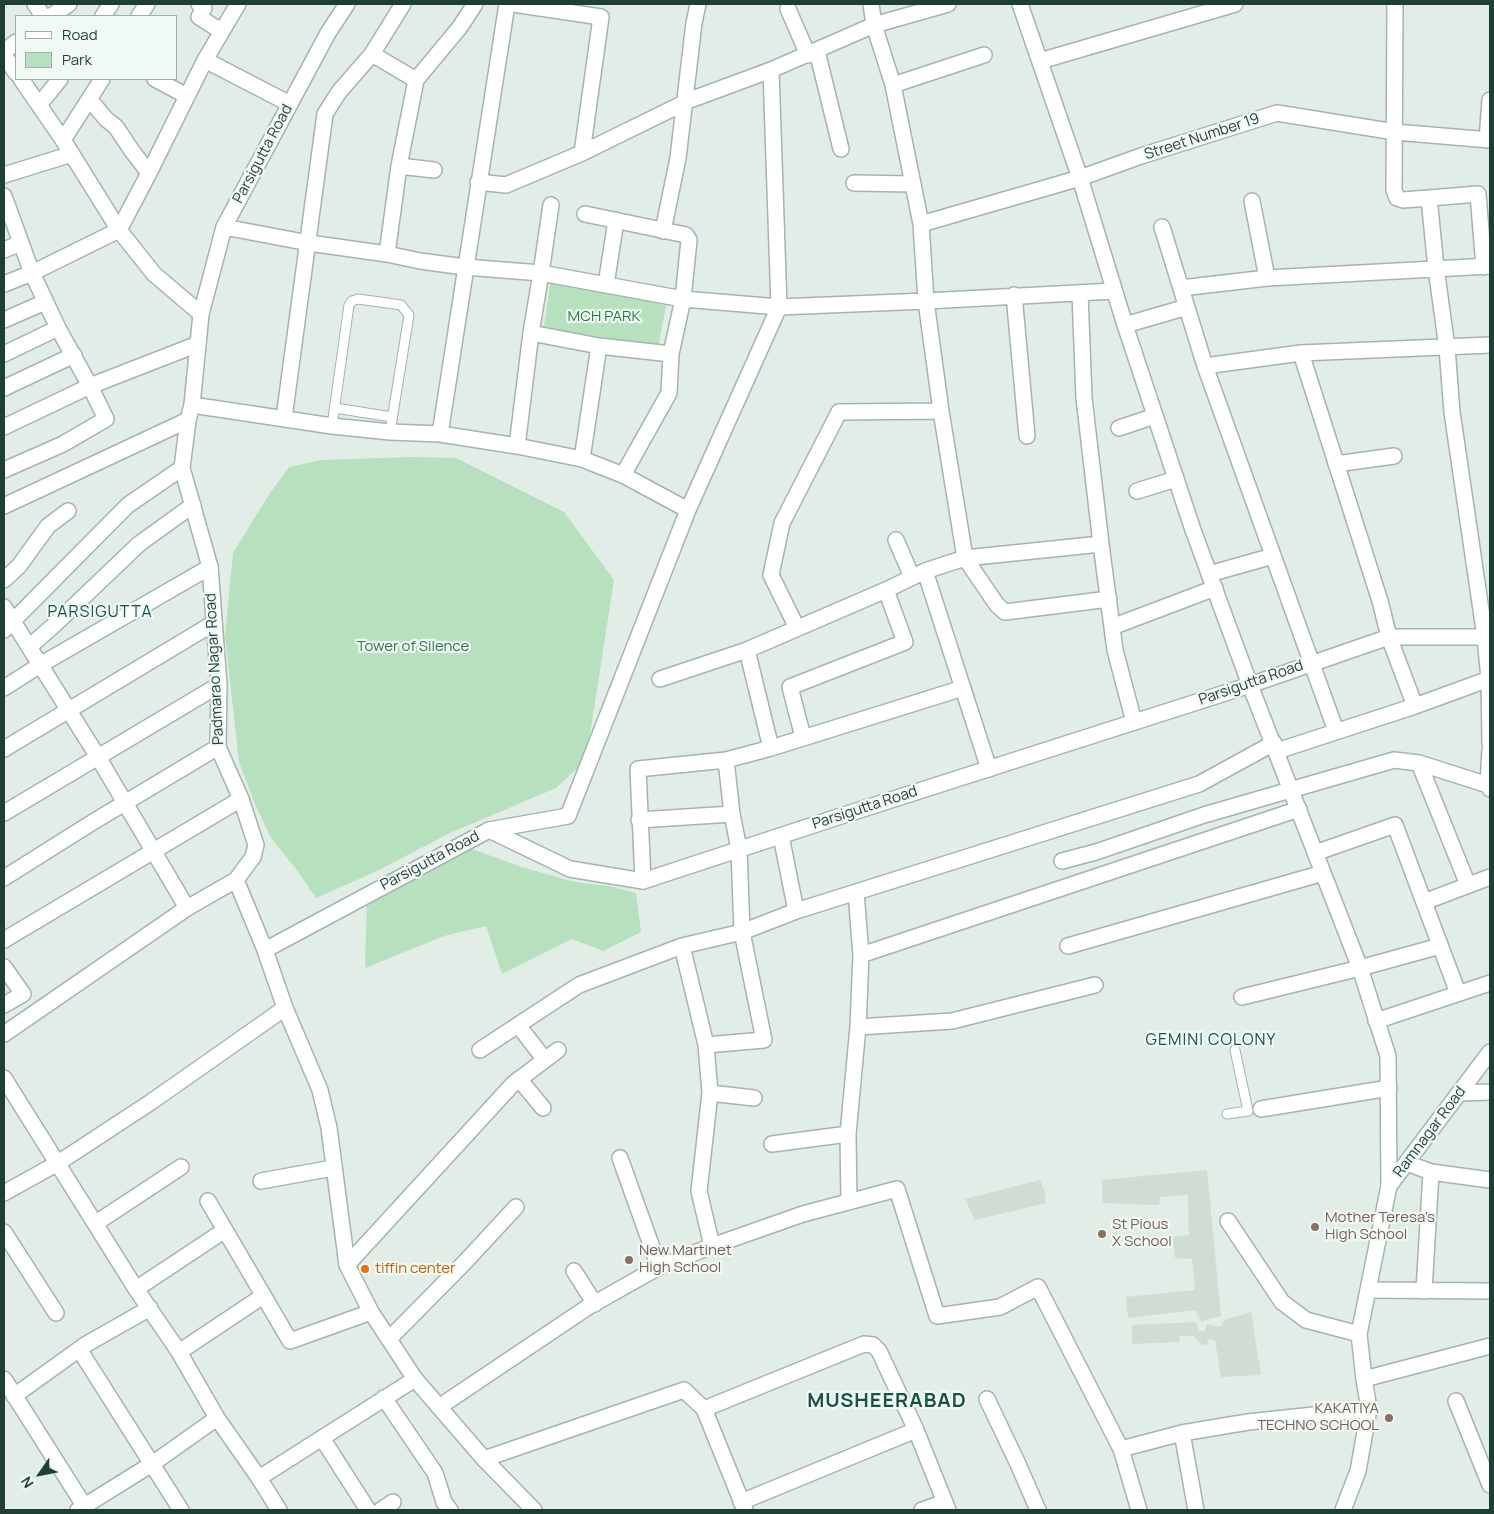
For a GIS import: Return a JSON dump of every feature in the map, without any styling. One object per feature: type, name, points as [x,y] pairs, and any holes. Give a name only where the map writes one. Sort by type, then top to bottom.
[{"type":"street","points":[[35,4],[43,15]]},
{"type":"street","points":[[52,15],[69,4]]},
{"type":"street","points":[[104,15],[111,4]]},
{"type":"street","points":[[140,15],[147,4]]},
{"type":"street","points":[[198,4],[204,8],[199,17],[221,31]]},
{"type":"street","points":[[4,284],[32,273],[119,230],[205,60],[238,4]]},
{"type":"street","name":"Parsigutta Road","points":[[201,314],[224,227],[328,33],[347,4]]},
{"type":"street","points":[[284,418],[325,114],[339,92],[372,54],[403,4]]},
{"type":"street","points":[[387,254],[400,166],[416,80],[460,27],[476,4]]},
{"type":"street","points":[[440,434],[507,4]]},
{"type":"street","points":[[514,4],[601,17],[582,154]]},
{"type":"street","points":[[663,231],[678,158],[694,23],[698,4]]},
{"type":"street","points":[[871,4],[874,25],[893,84],[921,224],[926,301],[941,411],[965,558],[996,605],[1005,612],[1109,599]]},
{"type":"street","points":[[478,182],[506,185],[582,154],[685,103],[771,70],[874,25],[948,4]]},
{"type":"street","points":[[1020,4],[1080,178],[1114,291],[1176,479],[1250,685],[1276,747],[1360,968],[1388,1056],[1389,1186]]},
{"type":"street","points":[[1040,61],[1235,4]]},
{"type":"street","points":[[1181,288],[1267,278],[1436,268],[1487,267],[1478,194],[1403,200],[1397,198],[1394,190],[1395,4]]},
{"type":"street","points":[[788,9],[812,53],[841,149]]},
{"type":"street","points":[[15,43],[4,53],[15,71]]},
{"type":"street","points":[[372,54],[416,80]]},
{"type":"street","points":[[893,84],[984,55]]},
{"type":"street","points":[[205,60],[290,104]]},
{"type":"street","points":[[489,830],[568,816],[688,510],[779,307],[771,70]]},
{"type":"street","points":[[21,80],[63,140],[119,230],[154,274],[201,314]]},
{"type":"street","points":[[39,104],[59,80]]},
{"type":"street","points":[[63,140],[101,80]]},
{"type":"street","points":[[156,80],[187,96]]},
{"type":"street","points":[[90,100],[106,119],[116,127],[149,173]]},
{"type":"street","points":[[1488,140],[1490,100]]},
{"type":"street","name":"Street Number 19","points":[[921,224],[1080,178],[1141,156],[1277,113],[1395,132],[1488,140]]},
{"type":"street","points":[[4,175],[72,154]]},
{"type":"street","points":[[400,166],[434,170]]},
{"type":"street","points":[[854,183],[913,184]]},
{"type":"street","points":[[1430,198],[1436,268],[1447,348],[1452,412],[1487,637],[1490,743]]},
{"type":"street","points":[[1252,201],[1267,278]]},
{"type":"street","points":[[517,446],[531,333],[542,273],[551,205]]},
{"type":"street","points":[[4,470],[63,444],[106,419],[45,302],[5,207]]},
{"type":"street","points":[[585,214],[686,235],[689,240],[683,299],[671,354],[669,393],[623,475]]},
{"type":"street","points":[[606,285],[616,220]]},
{"type":"street","points":[[224,227],[309,243],[465,267],[542,273],[683,299],[779,307],[1114,291]]},
{"type":"street","points":[[1162,227],[1204,366],[1336,731]]},
{"type":"street","points":[[4,250],[21,243]]},
{"type":"street","points":[[1080,293],[1084,398],[1101,544],[1115,650],[1134,722]]},
{"type":"street","points":[[1014,295],[1028,436]]},
{"type":"street","points":[[4,320],[45,302]]},
{"type":"street","points":[[1125,325],[1187,307]]},
{"type":"street","name":"Padmarao Nagar Road","points":[[201,314],[192,405],[188,420],[182,468],[210,567],[220,684],[218,747],[241,799],[256,845],[252,857],[236,880]]},
{"type":"street","points":[[4,354],[58,328]]},
{"type":"street","points":[[531,333],[599,346],[671,354]]},
{"type":"street","points":[[4,427],[90,386],[198,344]]},
{"type":"street","points":[[1204,366],[1301,353],[1490,345]]},
{"type":"street","points":[[582,460],[599,346]]},
{"type":"street","points":[[1301,353],[1380,601],[1389,636],[1415,706]]},
{"type":"street","points":[[4,388],[74,355]]},
{"type":"street","points":[[192,405],[332,426],[391,424],[517,446],[582,460],[623,475],[688,510]]},
{"type":"street","points":[[797,628],[771,575],[782,523],[839,412],[941,411]]},
{"type":"street","points":[[1119,428],[1155,416]]},
{"type":"street","points":[[4,506],[188,420]]},
{"type":"street","points":[[1336,464],[1394,456]]},
{"type":"street","points":[[182,468],[128,505],[6,619],[28,647],[98,757],[187,908]]},
{"type":"street","points":[[1137,490],[1176,479]]},
{"type":"street","points":[[28,647],[53,626],[139,544],[193,505]]},
{"type":"street","points":[[4,580],[19,566],[48,526],[68,511]]},
{"type":"street","points":[[896,540],[919,574],[963,688],[990,769]]},
{"type":"street","points":[[660,679],[747,650],[919,574],[965,558],[1101,544]]},
{"type":"street","points":[[1112,627],[1272,556]]},
{"type":"street","points":[[4,688],[40,665],[210,567]]},
{"type":"street","points":[[803,737],[790,687],[905,642],[886,590]]},
{"type":"street","points":[[4,749],[214,623]]},
{"type":"street","points":[[53,626],[70,648]]},
{"type":"street","name":"Parsigutta Road","points":[[265,950],[489,830],[570,869],[643,881],[1250,685],[1389,636],[1487,637]]},
{"type":"street","points":[[747,650],[771,748]]},
{"type":"street","points":[[480,1050],[579,985],[682,946],[742,932],[796,911],[963,860],[1199,784],[1276,747],[1336,731],[1415,706],[1489,679]]},
{"type":"street","points":[[4,813],[220,684]]},
{"type":"street","points":[[643,881],[638,769],[726,760],[771,748],[963,688]]},
{"type":"street","points":[[4,878],[125,802],[218,747]]},
{"type":"street","points":[[1062,861],[1096,852],[1204,815],[1394,760],[1419,763],[1489,787],[1490,750]]},
{"type":"street","points":[[706,1044],[764,1040],[742,932],[739,849],[732,814],[726,760]]},
{"type":"street","points":[[1419,763],[1468,885]]},
{"type":"street","points":[[4,940],[241,799]]},
{"type":"street","points":[[861,955],[1299,809]]},
{"type":"street","points":[[639,820],[732,814]]},
{"type":"street","points":[[1315,853],[1395,825],[1458,994]]},
{"type":"street","points":[[781,836],[796,911]]},
{"type":"street","points":[[1068,946],[1323,873]]},
{"type":"street","points":[[1424,902],[1490,877]]},
{"type":"street","points":[[4,1034],[187,908],[236,880],[265,950],[285,1008],[320,1090],[329,1128],[347,1265],[371,1312],[415,1380],[484,1459],[531,1509]]},
{"type":"street","points":[[849,1202],[848,1134],[858,1027],[861,955],[856,892]]},
{"type":"street","points":[[682,946],[706,1044],[710,1092],[699,1191],[712,1246]]},
{"type":"street","points":[[1242,997],[1440,946]]},
{"type":"street","points":[[4,967],[23,994],[4,1005]]},
{"type":"street","points":[[1376,1021],[1490,983]]},
{"type":"street","points":[[858,1027],[952,1021],[1095,985]]},
{"type":"street","points":[[4,1193],[58,1163],[151,1102],[285,1008]]},
{"type":"street","points":[[518,1025],[545,1060]]},
{"type":"street","points":[[347,1265],[519,1079],[558,1050]]},
{"type":"street","name":"Ramnagar Road","points":[[1343,1510],[1358,1470],[1369,1409],[1359,1334],[1389,1186],[1490,1052]]},
{"type":"street","points":[[4,1078],[136,1289],[179,1352],[217,1418],[279,1510]]},
{"type":"street","points":[[519,1079],[543,1108]]},
{"type":"street","points":[[1255,1110],[1389,1088]]},
{"type":"street","points":[[710,1092],[754,1098]]},
{"type":"street","points":[[1459,1093],[1490,1092]]},
{"type":"street","points":[[772,1144],[848,1134]]},
{"type":"street","points":[[620,1158],[659,1268]]},
{"type":"street","points":[[1407,1163],[1431,1172],[1490,1180]]},
{"type":"street","points":[[96,1223],[181,1167]]},
{"type":"street","points":[[261,1181],[333,1168]]},
{"type":"street","points":[[1424,1291],[1431,1172]]},
{"type":"street","points":[[439,1407],[595,1304],[659,1268],[712,1246],[803,1214],[897,1189],[937,1316],[1000,1306],[1038,1287],[1121,1449],[1139,1510]]},
{"type":"street","points":[[208,1201],[290,1341],[371,1312]]},
{"type":"street","points":[[389,1339],[516,1208]]},
{"type":"street","points":[[1228,1221],[1282,1302],[1306,1320],[1359,1334]]},
{"type":"street","points":[[136,1289],[225,1230]]},
{"type":"street","points":[[4,1232],[56,1313]]},
{"type":"street","points":[[574,1271],[595,1304]]},
{"type":"street","points":[[1369,1290],[1490,1291]]},
{"type":"street","points":[[179,1352],[264,1296]]},
{"type":"street","points":[[14,1396],[78,1349],[150,1308]]},
{"type":"street","points":[[704,1409],[864,1344],[873,1345],[879,1351],[916,1430],[947,1506],[922,1510]]},
{"type":"street","points":[[1364,1379],[1490,1346]]},
{"type":"street","points":[[78,1349],[181,1510]]},
{"type":"street","points":[[4,1380],[81,1508],[152,1464],[217,1418]]},
{"type":"street","points":[[259,1478],[415,1380]]},
{"type":"street","points":[[484,1459],[684,1390],[704,1409],[743,1506],[916,1430]]},
{"type":"street","points":[[384,1398],[435,1473],[444,1502],[450,1510]]},
{"type":"street","points":[[987,1399],[1038,1510]]},
{"type":"street","points":[[1456,1401],[1483,1450],[1490,1485]]},
{"type":"street","points":[[1121,1449],[1182,1433],[1248,1422],[1369,1409]]},
{"type":"street","points":[[1182,1433],[1196,1510]]},
{"type":"street","points":[[322,1438],[368,1510]]},
{"type":"lane","points":[[332,426],[349,306],[352,301],[358,299],[401,305],[409,315],[391,424],[335,408]]},
{"type":"lane","points":[[1227,1114],[1255,1110],[1234,1050]]},
{"type":"shaded area","points":[[1207,1170],[1221,1316],[1201,1321],[1195,1310],[1128,1318],[1126,1297],[1195,1290],[1192,1259],[1175,1258],[1172,1237],[1189,1235],[1188,1195],[1160,1197],[1159,1205],[1102,1203],[1102,1180]]},
{"type":"shaded area","points":[[1040,1180],[1046,1203],[975,1220],[965,1199]]},
{"type":"shaded area","points":[[1251,1312],[1261,1375],[1221,1377],[1215,1340],[1208,1339],[1207,1345],[1201,1344],[1194,1336],[1179,1336],[1180,1342],[1132,1344],[1132,1325],[1196,1322],[1199,1331],[1205,1331],[1207,1324],[1220,1327],[1225,1320]]},
{"type":"green space","name":"MCH PARK","points":[[551,277],[667,302],[656,357],[543,333]]},
{"type":"green space","name":"Tower of Silence","points":[[413,457],[456,458],[564,512],[614,580],[586,760],[556,788],[450,833],[377,871],[316,898],[271,838],[255,804],[239,762],[225,636],[233,553],[268,496],[289,467],[321,460]]},
{"type":"green space","points":[[466,847],[525,868],[575,882],[609,886],[636,893],[641,932],[603,951],[572,939],[502,974],[486,926],[444,936],[365,968],[367,904]]},
{"type":"place","name":"Mother Teresa's High School","points":[[1315,1227]]},
{"type":"place","name":"St Pious X School","points":[[1102,1234]]},
{"type":"place","name":"New Martinet High School","points":[[629,1260]]},
{"type":"place","name":"tiffin center","points":[[365,1269]]},
{"type":"place","name":"KAKATIYA TECHNO SCHOOL","points":[[1389,1418]]},
{"type":"district","name":"PARSIGUTTA","points":[[100,613]]},
{"type":"district","name":"GEMINI COLONY","points":[[1211,1041]]},
{"type":"district","name":"MUSHEERABAD","points":[[887,1401]]}]
